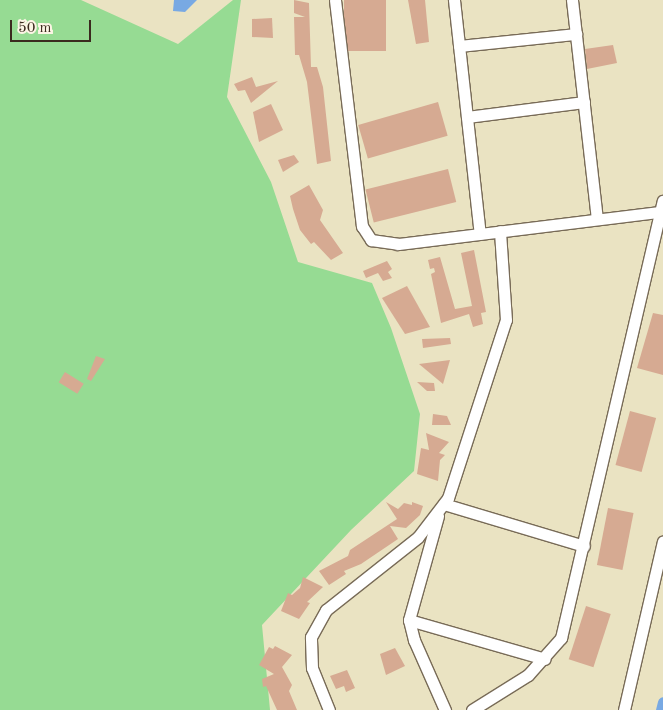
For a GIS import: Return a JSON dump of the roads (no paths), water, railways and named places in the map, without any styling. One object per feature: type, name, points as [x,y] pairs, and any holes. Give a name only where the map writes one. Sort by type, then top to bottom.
[{"type":"street","points":[[335,0],[365,232],[372,240],[390,245],[597,219],[661,206],[584,546],[561,638],[545,659],[513,686],[472,710]]},
{"type":"street","points":[[454,0],[480,234]]},
{"type":"street","points":[[572,0],[597,219]]},
{"type":"street","points":[[459,46],[576,34]]},
{"type":"street","points":[[467,117],[584,102]]},
{"type":"street","points":[[445,710],[414,640],[409,620],[441,508],[464,455],[506,320],[500,231]]},
{"type":"street","points":[[441,508],[584,546]]},
{"type":"street","points":[[329,710],[310,656],[311,637],[317,621],[341,596],[404,550],[441,508]]},
{"type":"street","points":[[624,710],[663,541]]},
{"type":"street","points":[[409,620],[545,659]]},
{"type":"water","points":[[174,0],[197,0],[185,12],[173,11]]},
{"type":"waterway","points":[[661,710],[663,702]]}]
